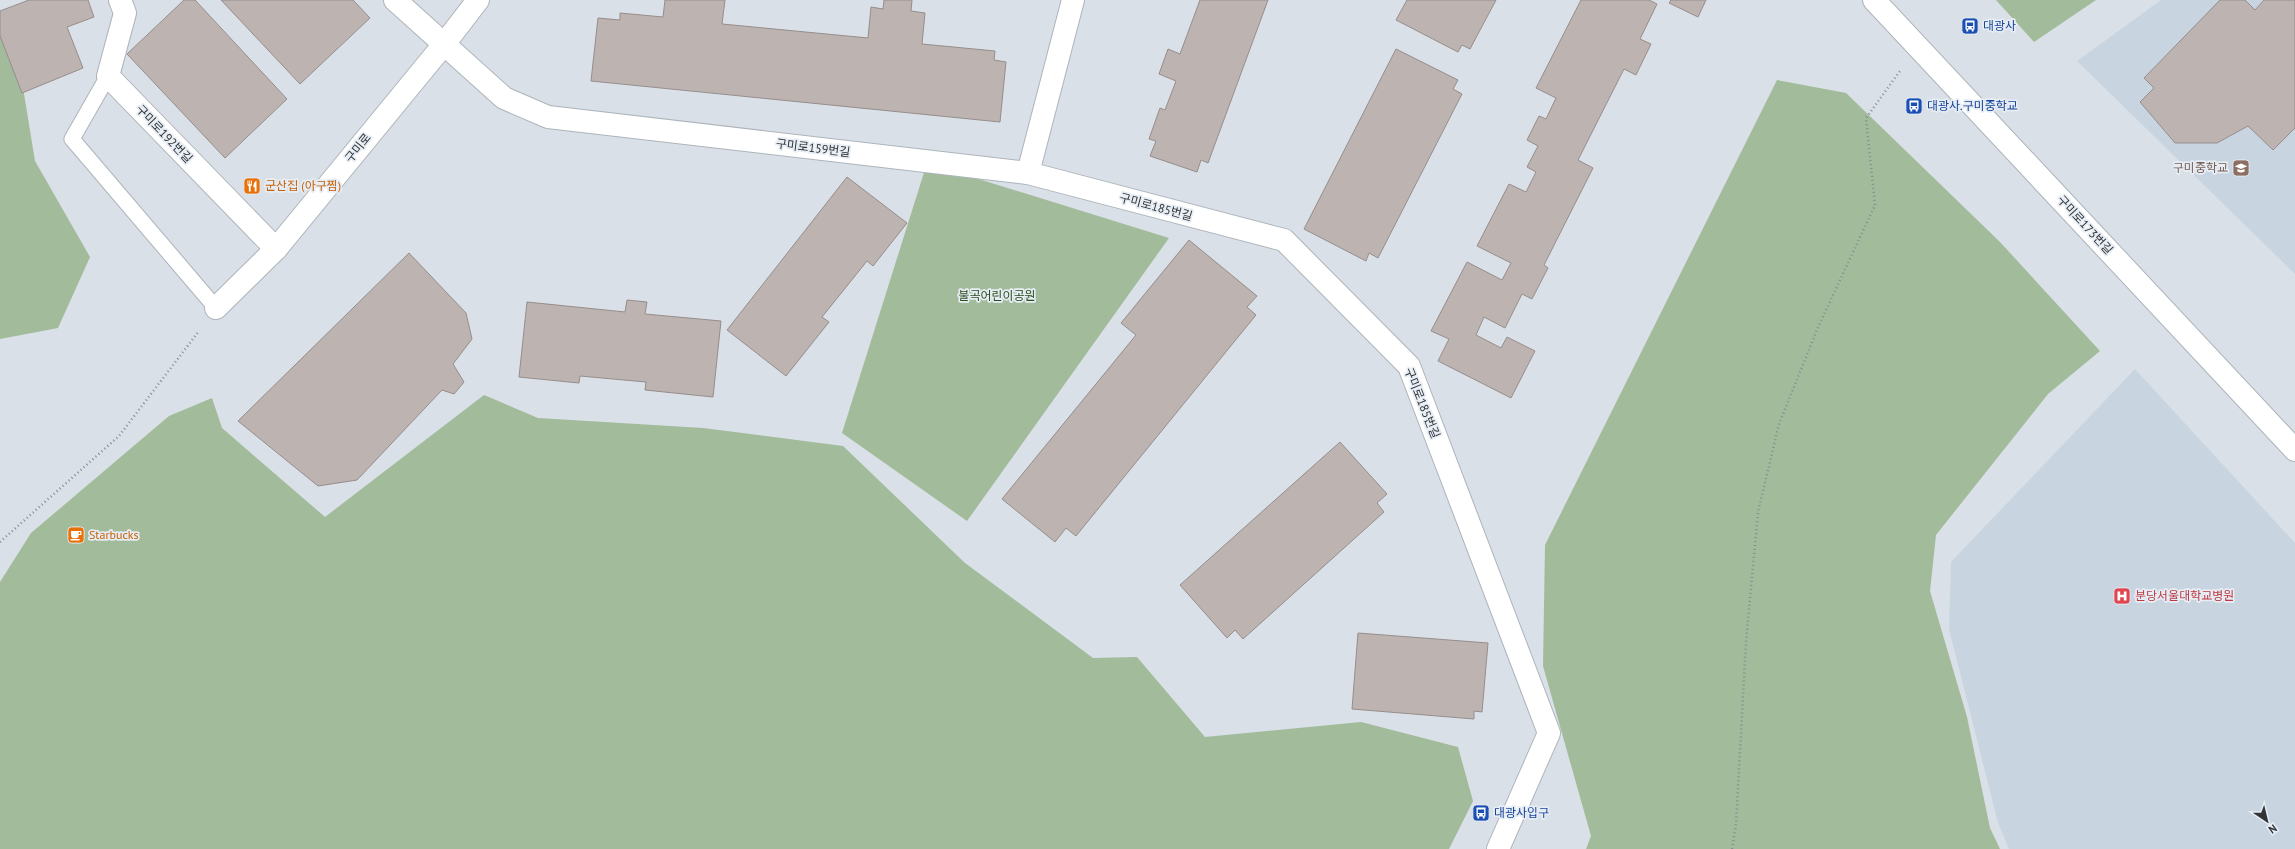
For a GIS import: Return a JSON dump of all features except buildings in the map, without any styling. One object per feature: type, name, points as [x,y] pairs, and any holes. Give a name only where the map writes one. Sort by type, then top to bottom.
[{"type":"street","points":[[108,76],[125,13],[120,0]]},
{"type":"street","name":"구미로159번길","points":[[395,0],[445,43],[504,98],[548,117],[1028,173]]},
{"type":"street","name":"구미로","points":[[216,308],[276,249],[445,43],[478,0]]},
{"type":"street","points":[[1028,173],[1073,0]]},
{"type":"street","name":"구미로173번길","points":[[1874,0],[2295,450]]},
{"type":"street","name":"구미로192번길","points":[[108,76],[276,249]]},
{"type":"street","name":"구미로185번길","points":[[1028,173],[1284,240],[1409,366],[1549,733],[1498,849]]},
{"type":"lane","points":[[108,76],[72,140],[216,308]]},
{"type":"path","points":[[1732,849],[1736,824],[1746,642],[1758,512],[1779,424],[1819,325],[1875,206],[1866,118],[1918,46]]},
{"type":"path","points":[[0,542],[119,436],[216,308]]},
{"type":"shaded area","name":"구미중학교","points":[[2161,0],[2295,0],[2295,274],[2077,61]]},
{"type":"shaded area","name":"분당서울대학교병원","points":[[2135,369],[2295,543],[2295,849],[2009,849],[1998,823],[1949,629],[1951,562]]},
{"type":"green space","points":[[1996,0],[2096,0],[2034,42]]},
{"type":"green space","points":[[0,16],[17,51],[35,161],[90,257],[58,328],[0,339]]},
{"type":"green space","points":[[1777,80],[1846,93],[2000,242],[2100,351],[2048,394],[1936,535],[1930,591],[1967,717],[1990,828],[2000,849],[1586,849],[1591,836],[1543,666],[1545,545]]},
{"type":"green space","name":"불곡어린이공원","points":[[927,163],[1169,238],[967,521],[842,433]]},
{"type":"green space","points":[[484,395],[538,418],[703,428],[843,446],[965,563],[1093,658],[1137,657],[1205,737],[1361,722],[1458,747],[1473,801],[1449,849],[0,849],[0,582],[31,533],[169,416],[212,398],[222,428],[325,517]]},
{"type":"place","name":"대광사","points":[[1970,26]]},
{"type":"place","name":"대광사.구미중학교","points":[[1914,106]]},
{"type":"place","name":"구미중학교","points":[[2241,168]]},
{"type":"place","name":"군산집 (아구찜)","points":[[252,186]]},
{"type":"place","name":"Starbucks","points":[[76,535]]},
{"type":"place","name":"분당서울대학교병원","points":[[2122,596]]},
{"type":"place","name":"대광사입구","points":[[1481,813]]}]
